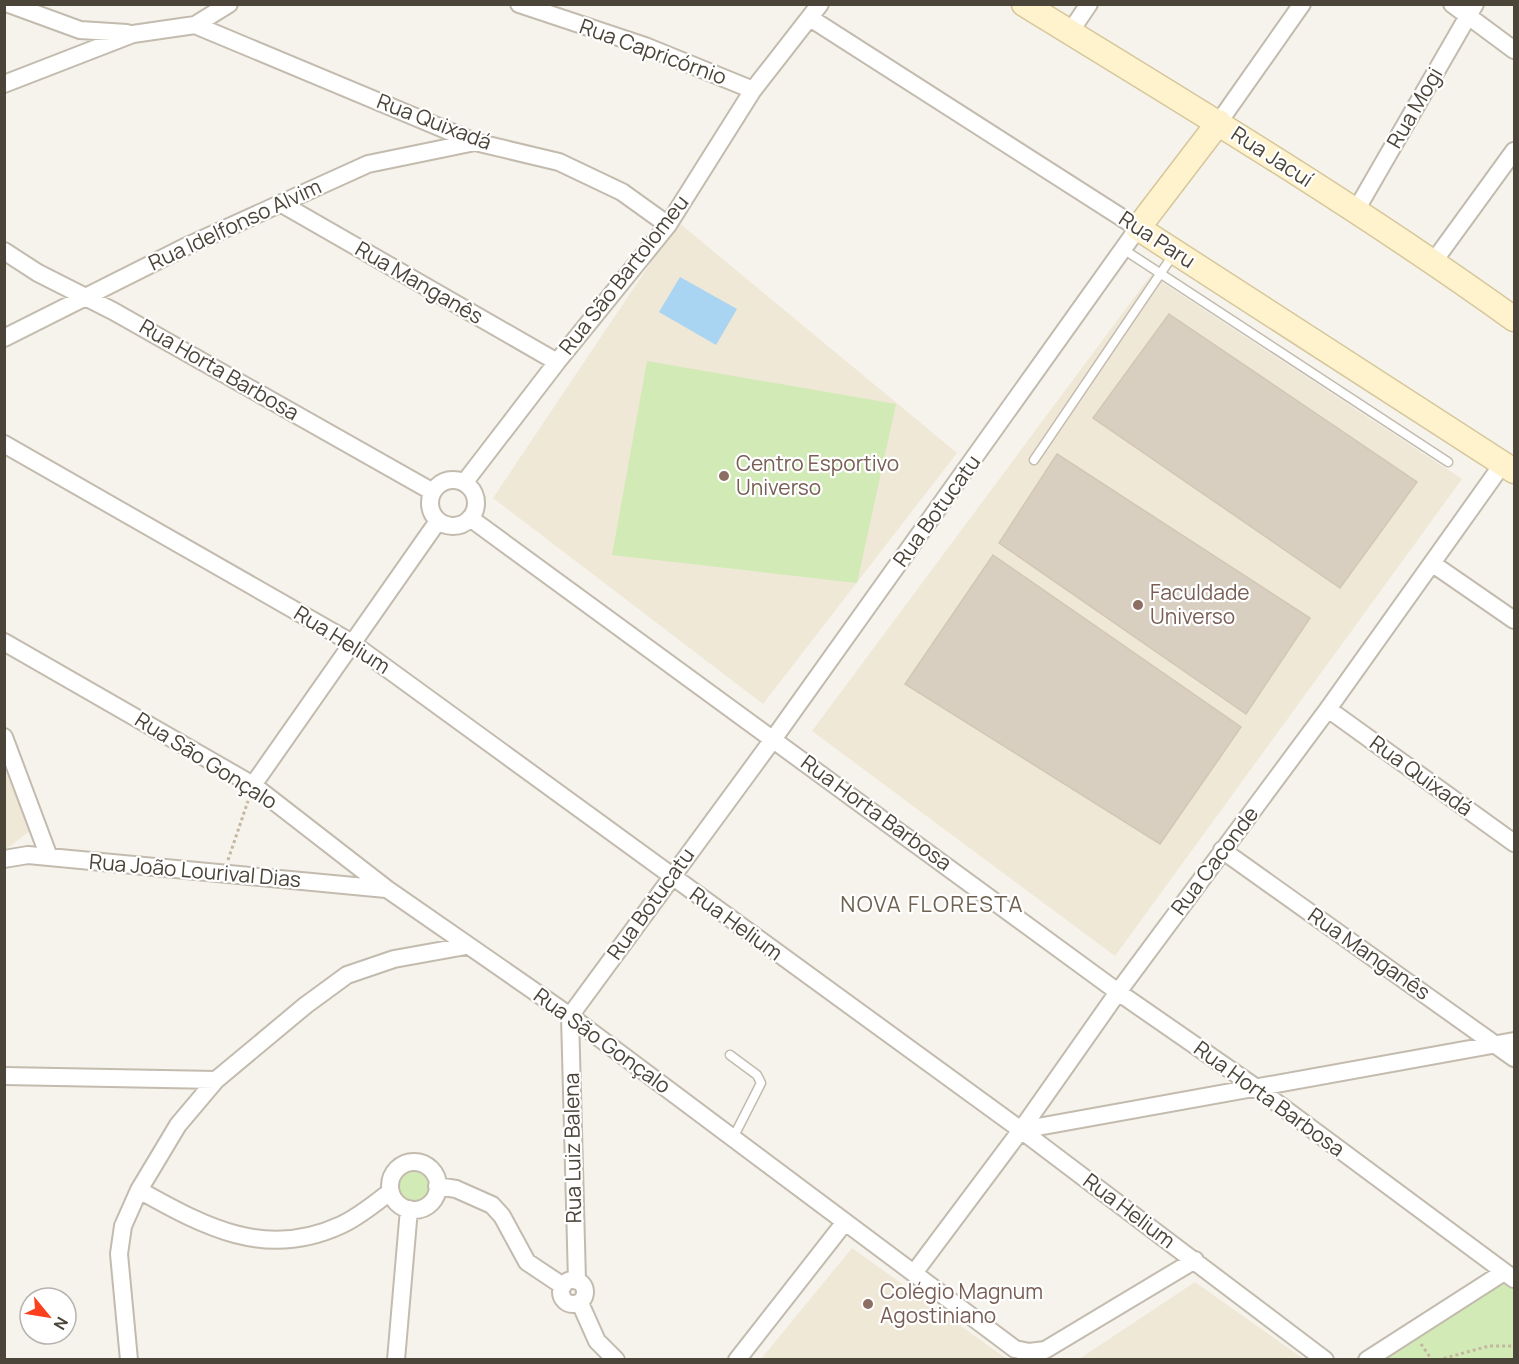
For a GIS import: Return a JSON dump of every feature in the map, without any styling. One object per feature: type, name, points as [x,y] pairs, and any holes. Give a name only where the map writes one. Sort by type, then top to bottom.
[{"type":"main road","name":"Rua Jacuí","points":[[1024,4],[1219,122],[1434,261],[1515,319]]},
{"type":"main road","name":"Rua Botucatu","points":[[1138,228],[1219,122]]},
{"type":"main road","name":"Rua Paru","points":[[1138,228],[1511,460]]},
{"type":"street","points":[[9,4],[80,30],[133,34],[195,25],[229,4]]},
{"type":"street","name":"Rua Capricórnio","points":[[519,4],[645,46],[753,90]]},
{"type":"street","points":[[1070,32],[1089,4]]},
{"type":"street","name":"Rua Botucatu","points":[[1219,122],[1302,4]]},
{"type":"street","points":[[1452,4],[1472,11],[1515,50]]},
{"type":"street","name":"Rua São Bartolomeu","points":[[464,483],[557,362],[668,225],[753,90],[814,9]]},
{"type":"street","name":"Rua Paru","points":[[814,9],[1138,228]]},
{"type":"street","name":"Rua Mogi","points":[[1356,212],[1472,11]]},
{"type":"street","name":"Rua Quixadá","points":[[195,25],[475,142],[559,162],[622,192],[668,225]]},
{"type":"street","points":[[4,84],[133,34]]},
{"type":"street","name":"Rua Idelfonso Alvim","points":[[4,338],[187,246],[368,164],[475,142]]},
{"type":"street","points":[[1434,261],[1515,151]]},
{"type":"street","name":"Rua Manganês","points":[[282,204],[557,362]]},
{"type":"street","name":"Rua Botucatu","points":[[570,1016],[774,738],[1138,228]]},
{"type":"street","name":"Rua Horta Barbosa","points":[[4,251],[38,273],[85,297],[433,492]]},
{"type":"street","name":"Rua Helium","points":[[4,444],[352,643],[1021,1130],[1325,1359]]},
{"type":"street","name":"Rua Caconde","points":[[914,1273],[1021,1130],[1222,850],[1511,460]]},
{"type":"street","points":[[450,481],[464,483],[474,495],[474,511],[470,518],[458,526],[444,525],[438,521],[430,505],[433,492],[442,483],[450,481]]},
{"type":"street","name":"Rua Horta Barbosa","points":[[470,518],[774,738],[1118,992],[1258,1089],[1509,1275]]},
{"type":"street","points":[[254,785],[438,521]]},
{"type":"street","points":[[1433,564],[1515,620]]},
{"type":"street","name":"Rua São Gonçalo","points":[[4,642],[254,785],[387,889],[570,1016],[1015,1349],[1029,1352],[1045,1350],[1195,1260]]},
{"type":"street","name":"Rua Quixadá","points":[[1328,709],[1515,843]]},
{"type":"street","points":[[4,737],[49,857]]},
{"type":"street","name":"Rua Manganês","points":[[1222,850],[1515,1058]]},
{"type":"street","name":"Rua João Lourival Dias","points":[[4,859],[28,855],[387,889]]},
{"type":"street","points":[[129,1359],[119,1254],[123,1226],[139,1190],[178,1125],[216,1080],[306,1005],[347,975],[394,959],[466,946]]},
{"type":"street","name":"Rua Luiz Balena","points":[[570,1016],[570,1284]]},
{"type":"street","points":[[1021,1130],[1515,1041]]},
{"type":"street","points":[[4,1076],[216,1080]]},
{"type":"street","points":[[139,1190],[217,1230],[250,1239],[294,1239],[320,1234],[344,1224],[390,1192],[395,1171],[407,1163],[422,1164],[428,1167],[436,1179],[437,1186],[431,1202],[421,1209],[410,1209],[397,1203],[390,1192]]},
{"type":"street","points":[[437,1186],[456,1189],[492,1205],[502,1216],[527,1262],[570,1284],[561,1293],[564,1300],[573,1305],[580,1302],[597,1341],[616,1359]]},
{"type":"street","points":[[396,1359],[410,1209]]},
{"type":"street","points":[[737,1359],[845,1222]]},
{"type":"street","points":[[1367,1359],[1509,1275]]},
{"type":"lane","points":[[1123,249],[1448,462]]},
{"type":"lane","points":[[1034,460],[1175,252]]},
{"type":"lane","points":[[730,1055],[757,1075],[761,1083],[732,1137]]},
{"type":"path","points":[[222,874],[254,785]]},
{"type":"path","points":[[1438,1359],[1489,1346],[1515,1346]]},
{"type":"shaded area","name":"Centro Esportivo Universo","points":[[678,222],[957,453],[763,704],[493,498]]},
{"type":"shaded area","name":"Faculdade Universo","points":[[1151,275],[1462,479],[1115,956],[812,731]]},
{"type":"shaded area","points":[[4,767],[31,830],[5,850],[4,850]]},
{"type":"shaded area","name":"Colégio Magnum Agostiniano","points":[[852,1248],[1007,1359],[761,1359]]},
{"type":"shaded area","name":"Colégio Magnum Agostiniano","points":[[1195,1282],[1304,1359],[1079,1359]]},
{"type":"green space","points":[[647,361],[896,404],[857,583],[612,555]]},
{"type":"green space","points":[[414,1168],[427,1173],[432,1186],[427,1199],[414,1204],[401,1199],[396,1186],[401,1173]]},
{"type":"green space","points":[[1509,1276],[1514,1280],[1514,1359],[1370,1360]]},
{"type":"water","points":[[680,277],[737,309],[716,345],[659,312]]},
{"type":"building","points":[[1169,314],[1417,482],[1340,588],[1093,418]]},
{"type":"building","points":[[1057,454],[1310,618],[1246,714],[999,543]]},
{"type":"building","points":[[993,555],[1241,727],[1160,844],[905,684]]},
{"type":"place","name":"Centro Esportivo Universo","points":[[724,476]]},
{"type":"place","name":"Faculdade Universo","points":[[1138,605]]},
{"type":"place","name":"Colégio Magnum Agostiniano","points":[[868,1304]]},
{"type":"district","name":"NOVA FLORESTA","points":[[932,904]]}]
